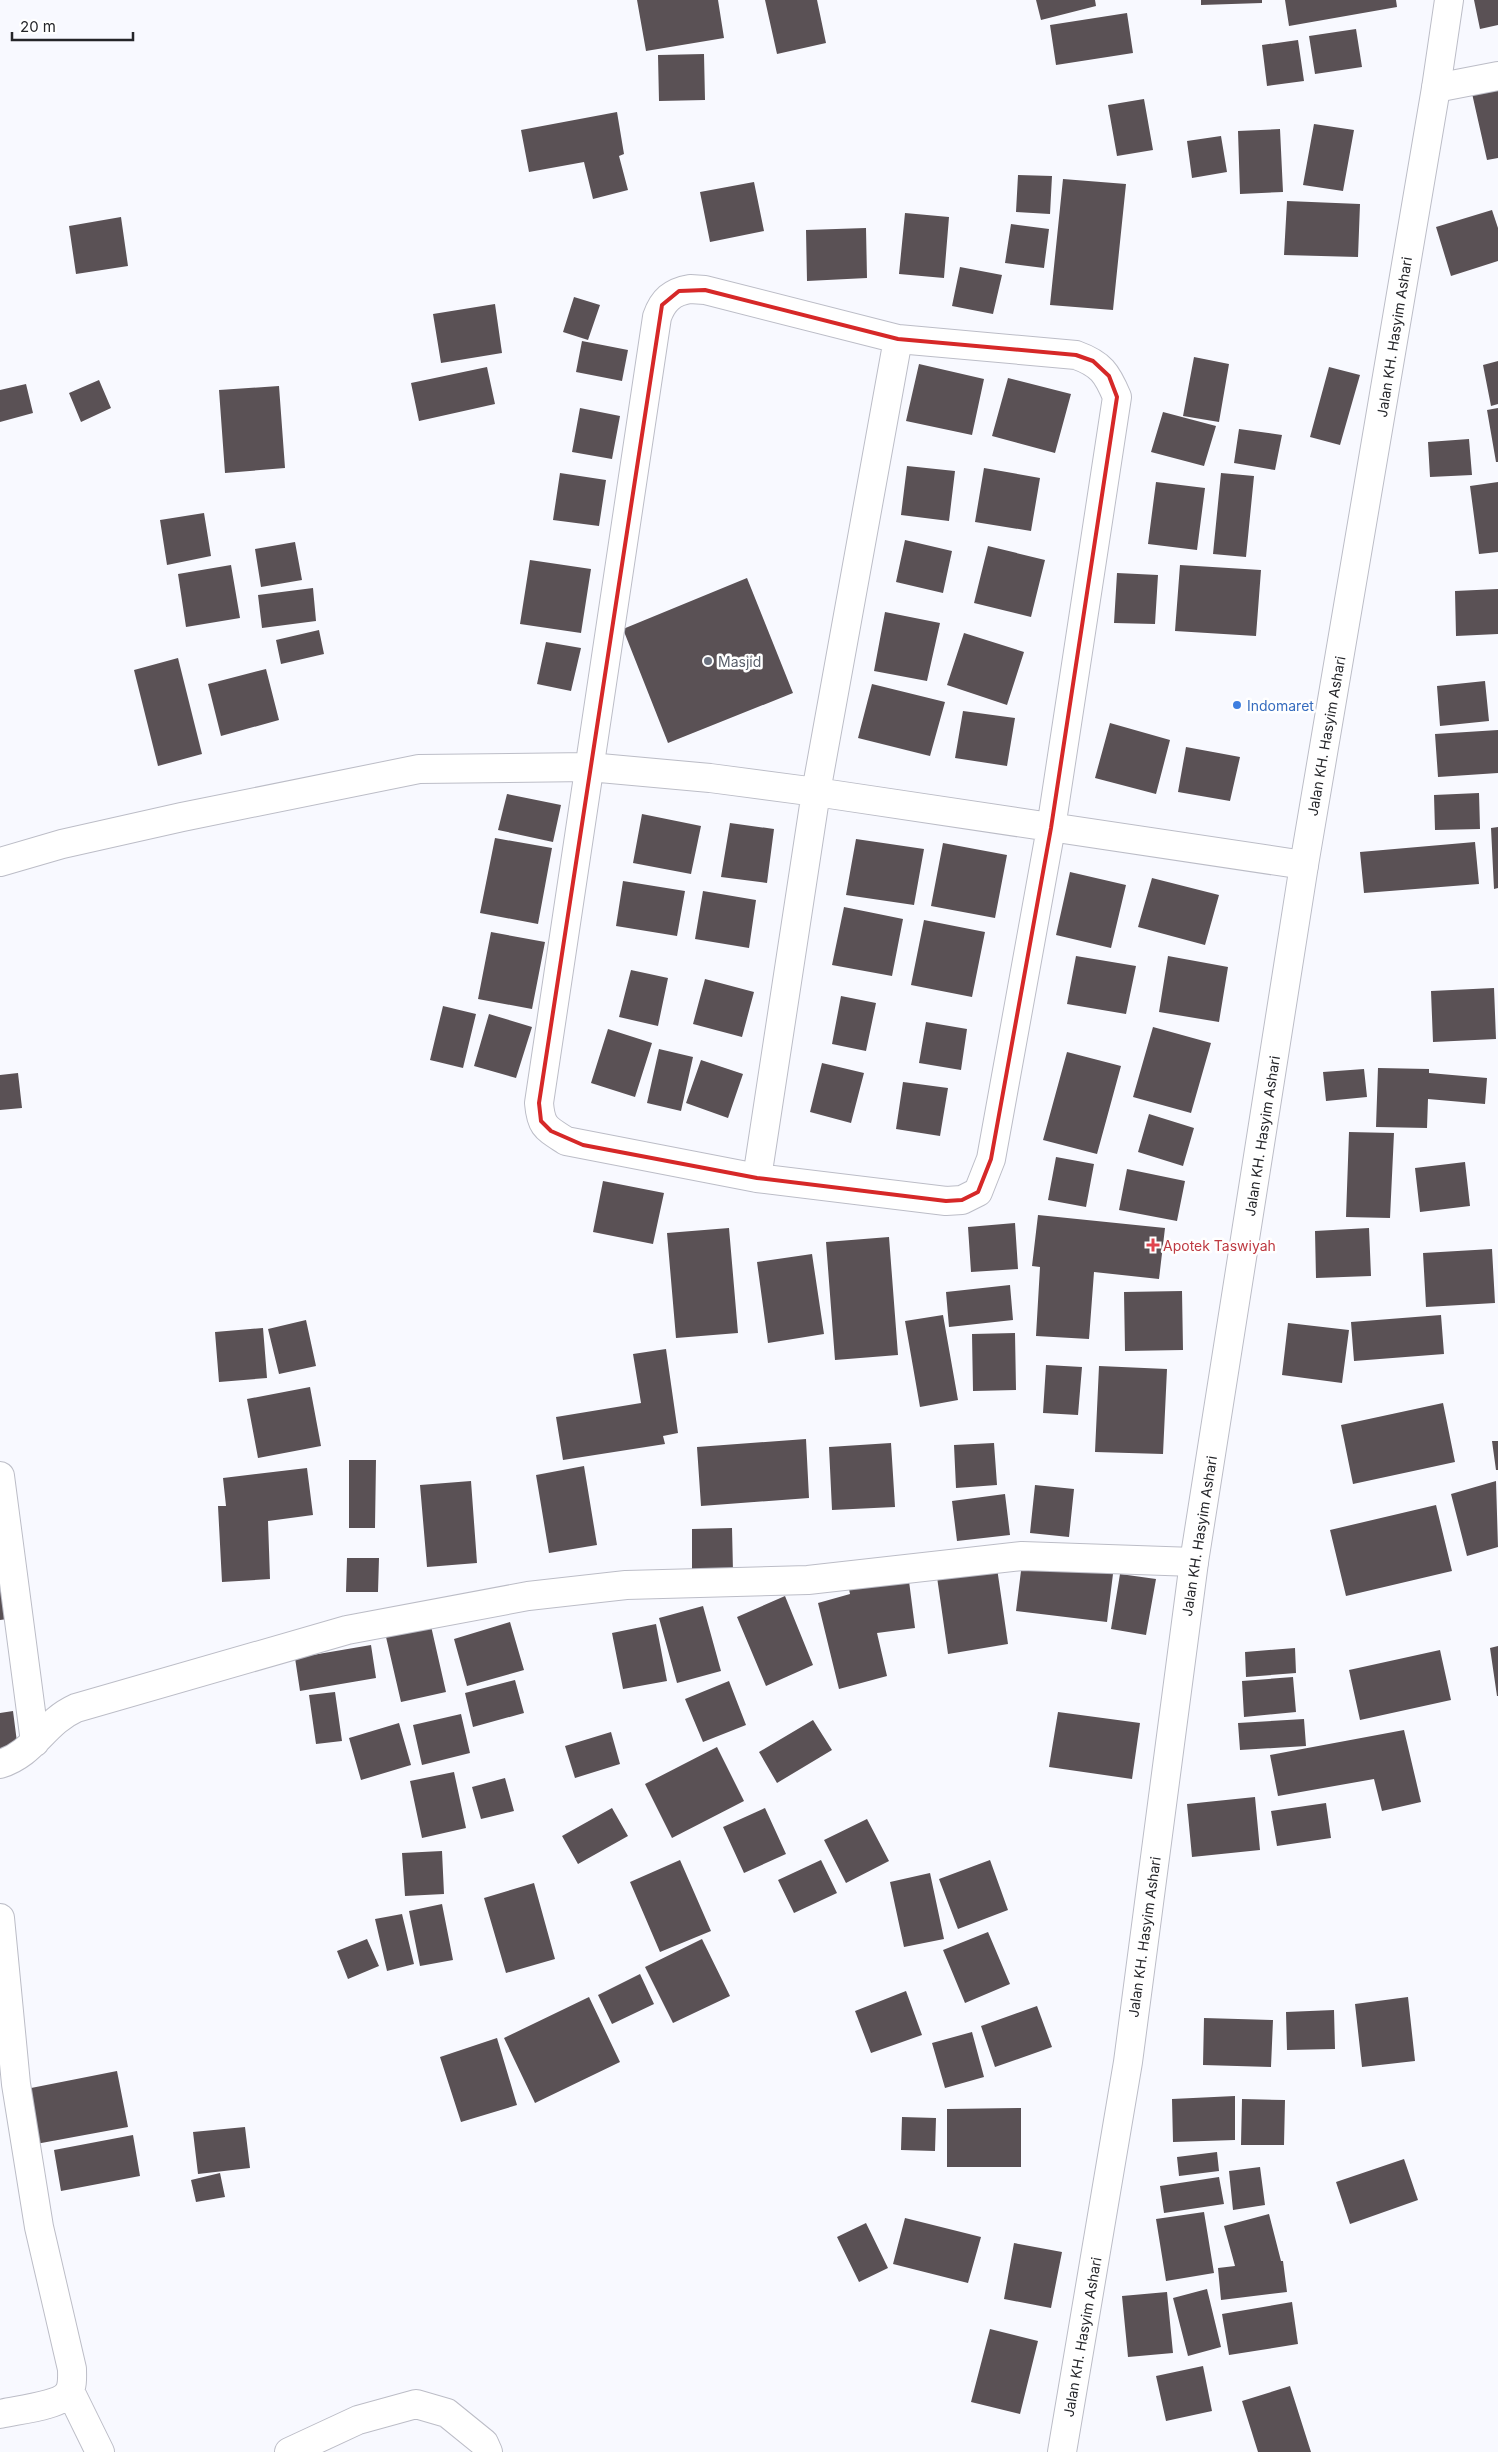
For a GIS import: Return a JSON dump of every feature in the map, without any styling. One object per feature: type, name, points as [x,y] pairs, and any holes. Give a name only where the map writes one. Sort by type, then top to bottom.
[{"type":"street","name":"Jalan KH. Hasyim Ashari","points":[[1062,2452],[1128,2062],[1194,1562],[1304,865],[1436,88],[1449,0]]},
{"type":"street","points":[[1436,88],[1498,76]]},
{"type":"street","points":[[704,290],[898,339],[1076,355],[1093,361],[1109,376],[1117,397],[1051,828],[991,1159],[978,1192],[962,1200],[946,1201],[757,1178],[566,1141],[551,1131],[541,1121],[539,1103],[657,317],[662,304],[679,291],[704,290]]},
{"type":"street","points":[[757,1178],[816,792],[898,339]]},
{"type":"street","points":[[0,862],[62,844],[182,817],[418,770],[589,767],[710,778],[816,792],[1304,865]]},
{"type":"street","points":[[0,1476],[35,1742]]},
{"type":"street","points":[[0,1764],[16,1758],[35,1742],[52,1722],[76,1708],[346,1630],[528,1596],[626,1584],[808,1580],[1022,1556],[1194,1562]]},
{"type":"street","points":[[0,1918],[16,2084],[39,2227],[72,2369],[70,2391],[100,2452]]},
{"type":"street","points":[[0,2414],[56,2402],[70,2391]]},
{"type":"street","points":[[289,2452],[358,2420],[416,2404],[447,2413],[484,2443],[488,2452]]},
{"type":"highlighted area","points":[[705,290],[898,339],[1076,355],[1093,361],[1109,376],[1117,397],[1113,426],[1051,828],[991,1159],[978,1192],[962,1200],[946,1201],[757,1178],[583,1145],[551,1131],[541,1121],[539,1103],[662,305],[679,291]]},
{"type":"building","points":[[637,0],[718,0],[724,38],[646,51]]},
{"type":"building","points":[[765,0],[817,0],[826,43],[777,54]]},
{"type":"building","points":[[1036,0],[1095,0],[1096,6],[1041,20]]},
{"type":"building","points":[[1201,0],[1262,0],[1262,3],[1201,5]]},
{"type":"building","points":[[1285,0],[1396,0],[1397,7],[1289,26]]},
{"type":"building","points":[[1474,0],[1498,0],[1498,25],[1480,29]]},
{"type":"building","points":[[1127,13],[1133,53],[1056,65],[1050,25]]},
{"type":"building","points":[[1356,29],[1362,67],[1315,74],[1309,36]]},
{"type":"building","points":[[1298,40],[1304,81],[1267,86],[1262,45]]},
{"type":"building","points":[[704,54],[705,100],[659,101],[658,55]]},
{"type":"building","points":[[1498,83],[1498,158],[1487,160],[1471,89]]},
{"type":"building","points":[[1144,99],[1153,150],[1117,156],[1108,105]]},
{"type":"building","points":[[617,112],[624,154],[619,156],[628,190],[593,199],[584,162],[529,172],[521,130]]},
{"type":"building","points":[[1314,124],[1354,130],[1343,191],[1303,185]]},
{"type":"building","points":[[1280,129],[1283,192],[1240,194],[1238,131]]},
{"type":"building","points":[[1221,136],[1227,172],[1192,178],[1187,141]]},
{"type":"building","points":[[1018,175],[1052,176],[1050,214],[1016,212]]},
{"type":"building","points":[[1063,179],[1126,184],[1113,310],[1050,305]]},
{"type":"building","points":[[754,182],[764,231],[710,242],[700,192]]},
{"type":"building","points":[[1287,201],[1360,204],[1358,257],[1284,255]]},
{"type":"building","points":[[1492,210],[1498,228],[1498,261],[1451,276],[1436,227]]},
{"type":"building","points":[[905,213],[949,217],[944,278],[899,274]]},
{"type":"building","points":[[121,217],[128,266],[76,274],[69,226]]},
{"type":"building","points":[[1011,224],[1049,229],[1044,268],[1005,263]]},
{"type":"building","points":[[866,228],[867,278],[807,281],[806,230]]},
{"type":"building","points":[[960,267],[1002,275],[993,314],[952,306]]},
{"type":"building","points":[[574,297],[600,305],[588,340],[563,332]]},
{"type":"building","points":[[495,304],[502,353],[441,363],[433,314]]},
{"type":"building","points":[[582,341],[628,350],[622,381],[576,372]]},
{"type":"building","points":[[1194,357],[1229,364],[1219,422],[1183,416]]},
{"type":"building","points":[[1498,361],[1498,404],[1491,406],[1483,365]]},
{"type":"building","points":[[919,364],[984,379],[972,435],[906,421]]},
{"type":"building","points":[[487,367],[495,404],[419,421],[411,383]]},
{"type":"building","points":[[1329,367],[1360,375],[1340,445],[1310,437]]},
{"type":"building","points":[[1008,378],[1071,394],[1055,453],[992,436]]},
{"type":"building","points":[[99,380],[111,408],[81,422],[69,393]]},
{"type":"building","points":[[26,384],[33,413],[0,422],[0,390]]},
{"type":"building","points":[[279,386],[285,468],[225,473],[219,390]]},
{"type":"building","points":[[580,408],[620,416],[612,459],[572,452]]},
{"type":"building","points":[[1498,408],[1498,462],[1496,462],[1487,410]]},
{"type":"building","points":[[1163,412],[1216,426],[1204,466],[1151,452]]},
{"type":"building","points":[[1239,429],[1282,435],[1275,470],[1234,463]]},
{"type":"building","points":[[1469,439],[1472,475],[1430,477],[1428,442]]},
{"type":"building","points":[[907,466],[955,471],[949,521],[901,515]]},
{"type":"building","points":[[984,468],[1040,478],[1031,531],[975,522]]},
{"type":"building","points":[[560,473],[606,480],[599,526],[553,520]]},
{"type":"building","points":[[1221,473],[1254,476],[1246,557],[1213,554]]},
{"type":"building","points":[[1156,482],[1205,488],[1197,550],[1148,544]]},
{"type":"building","points":[[1498,482],[1498,552],[1479,554],[1470,486]]},
{"type":"building","points":[[204,513],[211,556],[167,565],[160,520]]},
{"type":"building","points":[[905,540],[952,551],[943,593],[896,582]]},
{"type":"building","points":[[295,542],[302,580],[261,587],[255,549]]},
{"type":"building","points":[[988,546],[1045,560],[1031,617],[974,603]]},
{"type":"building","points":[[530,560],[591,569],[581,633],[520,624]]},
{"type":"building","points":[[231,565],[240,618],[186,627],[178,574]]},
{"type":"building","points":[[1180,565],[1261,570],[1256,636],[1175,631]]},
{"type":"building","points":[[1117,573],[1158,575],[1155,624],[1114,623]]},
{"type":"building","name":"Masjid","points":[[747,578],[793,693],[668,743],[623,629]]},
{"type":"building","points":[[313,588],[316,621],[262,628],[258,595]]},
{"type":"building","points":[[1498,589],[1498,634],[1456,636],[1455,591]]},
{"type":"building","points":[[885,612],[940,623],[927,681],[874,671]]},
{"type":"building","points":[[319,630],[324,654],[281,664],[276,640]]},
{"type":"building","points":[[964,633],[1024,652],[1007,705],[947,685]]},
{"type":"building","points":[[546,642],[581,648],[571,691],[537,684]]},
{"type":"building","points":[[178,658],[202,754],[158,766],[134,670]]},
{"type":"building","points":[[266,669],[279,720],[221,736],[208,684]]},
{"type":"building","points":[[1485,681],[1489,721],[1440,726],[1437,686]]},
{"type":"building","points":[[872,684],[945,702],[930,756],[858,738]]},
{"type":"building","points":[[963,711],[1015,718],[1007,766],[955,758]]},
{"type":"building","points":[[1110,723],[1170,740],[1156,794],[1095,778]]},
{"type":"building","points":[[1498,730],[1498,773],[1438,777],[1435,734]]},
{"type":"building","points":[[1186,747],[1240,757],[1230,801],[1178,792]]},
{"type":"building","points":[[1479,793],[1480,829],[1435,830],[1434,795]]},
{"type":"building","points":[[507,794],[561,805],[553,842],[498,830]]},
{"type":"building","points":[[642,814],[701,826],[691,874],[633,863]]},
{"type":"building","points":[[730,823],[774,829],[767,883],[721,877]]},
{"type":"building","points":[[1498,827],[1498,888],[1494,889],[1491,828]]},
{"type":"building","points":[[495,838],[552,848],[538,924],[480,913]]},
{"type":"building","points":[[856,839],[924,849],[914,905],[846,895]]},
{"type":"building","points":[[1475,842],[1479,884],[1364,893],[1360,852]]},
{"type":"building","points":[[943,843],[1007,855],[995,918],[931,906]]},
{"type":"building","points":[[1070,872],[1126,885],[1111,948],[1056,935]]},
{"type":"building","points":[[1152,878],[1219,895],[1205,945],[1138,927]]},
{"type":"building","points":[[623,881],[685,891],[677,936],[616,926]]},
{"type":"building","points":[[703,891],[756,900],[749,948],[695,939]]},
{"type":"building","points":[[844,907],[903,919],[892,976],[832,965]]},
{"type":"building","points":[[924,920],[985,932],[972,997],[911,985]]},
{"type":"building","points":[[491,932],[545,942],[532,1009],[478,999]]},
{"type":"building","points":[[1076,956],[1136,966],[1126,1014],[1067,1004]]},
{"type":"building","points":[[1168,956],[1228,967],[1219,1022],[1159,1012]]},
{"type":"building","points":[[631,970],[668,978],[658,1026],[619,1017]]},
{"type":"building","points":[[705,979],[754,992],[742,1037],[693,1024]]},
{"type":"building","points":[[1494,988],[1496,1039],[1433,1042],[1431,991]]},
{"type":"building","points":[[841,996],[876,1003],[866,1051],[832,1044]]},
{"type":"building","points":[[443,1006],[476,1014],[463,1068],[430,1060]]},
{"type":"building","points":[[489,1014],[532,1027],[516,1078],[474,1066]]},
{"type":"building","points":[[926,1022],[967,1029],[961,1070],[919,1063]]},
{"type":"building","points":[[1153,1027],[1211,1043],[1191,1113],[1133,1097]]},
{"type":"building","points":[[608,1029],[652,1043],[635,1097],[591,1083]]},
{"type":"building","points":[[659,1049],[693,1057],[681,1111],[647,1103]]},
{"type":"building","points":[[1067,1052],[1121,1066],[1097,1154],[1043,1140]]},
{"type":"building","points":[[701,1060],[743,1074],[728,1118],[686,1103]]},
{"type":"building","points":[[822,1063],[864,1073],[851,1123],[810,1112]]},
{"type":"building","points":[[1378,1068],[1429,1069],[1429,1073],[1487,1078],[1485,1104],[1428,1099],[1427,1128],[1376,1127]]},
{"type":"building","points":[[1364,1069],[1367,1097],[1326,1101],[1323,1072]]},
{"type":"building","points":[[18,1073],[22,1108],[0,1110],[0,1075]]},
{"type":"building","points":[[903,1082],[948,1088],[940,1136],[896,1129]]},
{"type":"building","points":[[1149,1114],[1194,1128],[1183,1166],[1138,1152]]},
{"type":"building","points":[[1349,1132],[1394,1133],[1390,1218],[1346,1217]]},
{"type":"building","points":[[1056,1157],[1094,1164],[1086,1207],[1048,1200]]},
{"type":"building","points":[[1465,1162],[1470,1206],[1420,1212],[1415,1168]]},
{"type":"building","points":[[1127,1169],[1185,1181],[1177,1221],[1119,1210]]},
{"type":"building","points":[[603,1181],[664,1193],[653,1244],[593,1232]]},
{"type":"building","points":[[1038,1215],[1165,1228],[1159,1279],[1094,1272],[1089,1339],[1036,1336],[1040,1267],[1032,1266]]},
{"type":"building","points":[[1015,1223],[1018,1269],[971,1272],[968,1227]]},
{"type":"building","points":[[729,1228],[738,1333],[676,1338],[667,1233]]},
{"type":"building","points":[[1369,1228],[1371,1276],[1316,1278],[1315,1231]]},
{"type":"building","points":[[889,1237],[898,1355],[835,1360],[826,1242]]},
{"type":"building","points":[[1492,1249],[1495,1303],[1426,1307],[1423,1253]]},
{"type":"building","points":[[812,1254],[824,1334],[768,1343],[757,1262]]},
{"type":"building","points":[[1010,1285],[1013,1320],[949,1327],[946,1292]]},
{"type":"building","points":[[1182,1291],[1183,1350],[1125,1351],[1124,1292]]},
{"type":"building","points":[[943,1315],[958,1400],[920,1407],[905,1321]]},
{"type":"building","points":[[1441,1315],[1444,1354],[1354,1361],[1351,1322]]},
{"type":"building","points":[[306,1320],[316,1366],[279,1374],[268,1329]]},
{"type":"building","points":[[1288,1323],[1349,1330],[1342,1383],[1282,1375]]},
{"type":"building","points":[[263,1328],[267,1378],[219,1382],[215,1332]]},
{"type":"building","points":[[1015,1333],[1016,1390],[973,1391],[972,1334]]},
{"type":"building","points":[[666,1349],[678,1433],[663,1436],[665,1444],[563,1460],[556,1417],[641,1403],[633,1354]]},
{"type":"building","points":[[1046,1365],[1082,1367],[1078,1415],[1043,1413]]},
{"type":"building","points":[[1099,1366],[1167,1369],[1163,1454],[1095,1452]]},
{"type":"building","points":[[310,1387],[321,1446],[258,1458],[247,1399]]},
{"type":"building","points":[[1443,1403],[1455,1462],[1353,1484],[1341,1425]]},
{"type":"building","points":[[806,1439],[809,1498],[701,1506],[697,1447]]},
{"type":"building","points":[[1492,1441],[1498,1441],[1498,1470],[1496,1470]]},
{"type":"building","points":[[891,1443],[895,1507],[832,1510],[829,1447]]},
{"type":"building","points":[[994,1443],[997,1485],[956,1488],[954,1445]]},
{"type":"building","points":[[349,1460],[376,1460],[375,1528],[349,1528]]},
{"type":"building","points":[[584,1466],[597,1545],[549,1553],[536,1475]]},
{"type":"building","points":[[307,1468],[313,1515],[268,1521],[270,1579],[222,1582],[218,1506],[226,1506],[223,1478]]},
{"type":"building","points":[[471,1481],[477,1563],[427,1567],[420,1485]]},
{"type":"building","points":[[1496,1481],[1498,1547],[1467,1556],[1451,1494]]},
{"type":"building","points":[[1035,1485],[1074,1489],[1069,1537],[1030,1533]]},
{"type":"building","points":[[1005,1494],[1010,1535],[957,1541],[952,1501]]},
{"type":"building","points":[[1436,1505],[1452,1571],[1346,1596],[1330,1530]]},
{"type":"building","points":[[732,1528],[733,1572],[692,1573],[692,1529]]},
{"type":"building","points":[[347,1558],[379,1558],[378,1592],[346,1592]]},
{"type":"building","points":[[0,1560],[15,1618],[0,1620]]},
{"type":"building","points":[[1022,1563],[1113,1574],[1107,1622],[1016,1611]]},
{"type":"building","points":[[997,1568],[1008,1644],[948,1654],[937,1577]]},
{"type":"building","points":[[1120,1574],[1156,1579],[1146,1635],[1111,1629]]},
{"type":"building","points":[[909,1581],[915,1628],[877,1633],[887,1676],[839,1689],[818,1603],[850,1594],[849,1589]]},
{"type":"building","points":[[785,1596],[813,1665],[766,1686],[737,1617]]},
{"type":"building","points":[[703,1606],[721,1671],[677,1683],[659,1618]]},
{"type":"building","points":[[510,1622],[524,1670],[467,1686],[454,1639]]},
{"type":"building","points":[[656,1624],[667,1681],[623,1689],[612,1633]]},
{"type":"building","points":[[431,1626],[446,1692],[401,1702],[386,1637]]},
{"type":"building","points":[[371,1645],[376,1678],[300,1691],[295,1658]]},
{"type":"building","points":[[1498,1646],[1498,1696],[1497,1696],[1490,1648]]},
{"type":"building","points":[[1295,1648],[1296,1673],[1246,1677],[1245,1652]]},
{"type":"building","points":[[1440,1650],[1451,1700],[1360,1720],[1349,1670]]},
{"type":"building","points":[[1293,1677],[1296,1712],[1244,1717],[1242,1681]]},
{"type":"building","points":[[515,1680],[524,1713],[473,1727],[465,1693]]},
{"type":"building","points":[[729,1681],[746,1725],[703,1742],[685,1699]]},
{"type":"building","points":[[335,1692],[342,1741],[316,1744],[309,1695]]},
{"type":"building","points":[[13,1711],[18,1750],[0,1752],[0,1713]]},
{"type":"building","points":[[1058,1712],[1140,1723],[1132,1779],[1049,1767]]},
{"type":"building","points":[[461,1714],[470,1753],[422,1765],[413,1725]]},
{"type":"building","points":[[1304,1719],[1306,1746],[1240,1750],[1238,1723]]},
{"type":"building","points":[[813,1720],[832,1750],[777,1783],[759,1752]]},
{"type":"building","points":[[399,1723],[411,1765],[361,1780],[349,1738]]},
{"type":"building","points":[[1404,1730],[1421,1802],[1382,1811],[1374,1779],[1278,1796],[1270,1755]]},
{"type":"building","points":[[611,1732],[620,1764],[575,1778],[565,1746]]},
{"type":"building","points":[[717,1747],[744,1801],[672,1838],[645,1784]]},
{"type":"building","points":[[454,1772],[466,1828],[422,1838],[410,1781]]},
{"type":"building","points":[[505,1778],[514,1811],[481,1819],[472,1787]]},
{"type":"building","points":[[1255,1797],[1260,1850],[1192,1857],[1187,1804]]},
{"type":"building","points":[[1326,1803],[1331,1838],[1277,1846],[1271,1811]]},
{"type":"building","points":[[612,1808],[628,1836],[578,1864],[562,1836]]},
{"type":"building","points":[[765,1808],[786,1854],[744,1873],[723,1827]]},
{"type":"building","points":[[867,1819],[889,1861],[846,1883],[824,1840]]},
{"type":"building","points":[[442,1851],[444,1894],[405,1896],[402,1853]]},
{"type":"building","points":[[680,1860],[711,1931],[660,1952],[630,1882]]},
{"type":"building","points":[[821,1860],[837,1893],[794,1913],[778,1880]]},
{"type":"building","points":[[990,1860],[1008,1910],[958,1929],[939,1879]]},
{"type":"building","points":[[930,1873],[944,1939],[904,1947],[890,1882]]},
{"type":"building","points":[[534,1883],[555,1959],[506,1973],[484,1898]]},
{"type":"building","points":[[442,1904],[453,1960],[420,1966],[409,1911]]},
{"type":"building","points":[[402,1914],[414,1964],[387,1971],[375,1919]]},
{"type":"building","points":[[988,1932],[1010,1984],[965,2003],[943,1950]]},
{"type":"building","points":[[367,1939],[379,1966],[348,1979],[337,1951]]},
{"type":"building","points":[[702,1939],[730,1996],[673,2023],[645,1967]]},
{"type":"building","points":[[640,1974],[654,2004],[612,2024],[598,1995]]},
{"type":"building","points":[[906,1991],[922,2035],[871,2053],[855,2011]]},
{"type":"building","points":[[589,1997],[620,2062],[535,2103],[504,2038]]},
{"type":"building","points":[[1408,1997],[1415,2061],[1362,2067],[1355,2004]]},
{"type":"building","points":[[1037,2006],[1052,2047],[995,2067],[981,2026]]},
{"type":"building","points":[[1334,2010],[1335,2049],[1287,2050],[1286,2012]]},
{"type":"building","points":[[1204,2018],[1273,2020],[1271,2067],[1203,2065]]},
{"type":"building","points":[[972,2032],[984,2077],[945,2088],[932,2043]]},
{"type":"building","points":[[497,2038],[517,2105],[461,2122],[440,2057]]},
{"type":"building","points":[[117,2071],[128,2127],[36,2144],[26,2089]]},
{"type":"building","points":[[1235,2096],[1235,2140],[1173,2142],[1172,2099]]},
{"type":"building","points":[[1242,2099],[1285,2100],[1284,2145],[1241,2145]]},
{"type":"building","points":[[1021,2108],[1021,2167],[947,2167],[947,2109]]},
{"type":"building","points":[[902,2117],[936,2118],[935,2151],[901,2150]]},
{"type":"building","points":[[245,2127],[250,2168],[198,2174],[193,2132]]},
{"type":"building","points":[[133,2135],[140,2176],[61,2191],[54,2150]]},
{"type":"building","points":[[1217,2152],[1219,2171],[1179,2176],[1177,2157]]},
{"type":"building","points":[[1404,2159],[1418,2200],[1350,2224],[1336,2182]]},
{"type":"building","points":[[1260,2167],[1265,2205],[1233,2210],[1229,2171]]},
{"type":"building","points":[[220,2173],[225,2197],[196,2202],[191,2180]]},
{"type":"building","points":[[1219,2177],[1224,2204],[1164,2213],[1160,2186]]},
{"type":"building","points":[[1204,2212],[1214,2273],[1166,2281],[1156,2219]]},
{"type":"building","points":[[1269,2214],[1281,2261],[1283,2261],[1287,2292],[1221,2300],[1218,2268],[1235,2266],[1224,2226]]},
{"type":"building","points":[[905,2218],[981,2237],[968,2283],[893,2264]]},
{"type":"building","points":[[866,2223],[888,2268],[859,2282],[837,2237]]},
{"type":"building","points":[[1014,2243],[1062,2252],[1051,2308],[1004,2299]]},
{"type":"building","points":[[1207,2289],[1221,2347],[1188,2356],[1173,2298]]},
{"type":"building","points":[[1167,2292],[1173,2353],[1128,2357],[1122,2296]]},
{"type":"building","points":[[1292,2302],[1298,2344],[1229,2355],[1222,2314]]},
{"type":"building","points":[[990,2329],[1038,2341],[1020,2414],[971,2402]]},
{"type":"building","points":[[1203,2366],[1212,2411],[1166,2421],[1156,2376]]},
{"type":"building","points":[[1290,2386],[1311,2452],[1258,2452],[1242,2401]]},
{"type":"place","name":"Masjid","points":[[708,661]]},
{"type":"place","name":"Indomaret","points":[[1237,705]]},
{"type":"place","name":"Apotek Taswiyah","points":[[1153,1245]]}]
